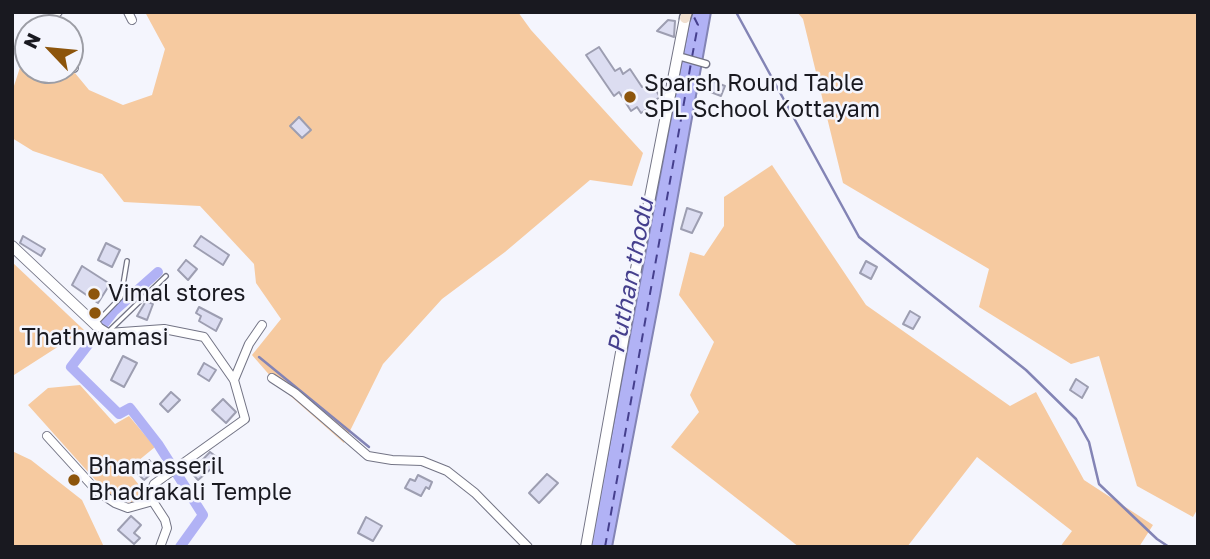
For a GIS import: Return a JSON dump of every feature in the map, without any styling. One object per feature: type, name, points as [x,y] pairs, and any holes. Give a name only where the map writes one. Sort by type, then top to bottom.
[{"type":"street","points":[[586,547],[636,269],[686,15]]},
{"type":"street","points":[[678,56],[705,64]]},
{"type":"street","points":[[12,246],[101,328],[164,329],[204,337],[234,380],[245,419],[154,484],[151,492],[153,501],[166,520],[167,528],[160,547]]},
{"type":"street","points":[[234,380],[249,344],[262,325]]},
{"type":"street","points":[[272,378],[295,393],[368,456],[422,461],[447,471],[475,493],[528,547]]},
{"type":"street","points":[[47,436],[97,491],[115,503],[128,508],[153,501]]},
{"type":"lane","points":[[101,328],[121,297],[127,261]]},
{"type":"lane","points":[[101,328],[166,276]]},
{"type":"shaded area","points":[[145,12],[518,12],[531,30],[643,153],[632,186],[590,180],[505,252],[442,299],[383,364],[344,443],[279,386],[252,355],[281,319],[256,283],[254,264],[200,206],[124,202],[102,174],[33,151],[12,138],[12,92],[15,84],[84,84],[89,90],[123,105],[152,95],[165,49]]},
{"type":"shaded area","points":[[797,12],[1198,12],[1198,508],[1193,517],[1137,486],[1099,356],[1071,364],[979,307],[989,269],[843,183],[803,19]]},
{"type":"shaded area","points":[[772,165],[866,305],[1010,406],[1036,392],[1084,480],[1153,525],[1139,547],[1060,547],[1072,531],[977,457],[907,547],[799,547],[671,447],[699,412],[690,395],[714,342],[679,295],[690,252],[704,256],[724,226],[724,197]]},
{"type":"shaded area","points":[[12,262],[84,330],[14,375],[12,374]]},
{"type":"shaded area","points":[[80,385],[115,424],[129,416],[155,447],[127,470],[143,490],[137,504],[122,503],[106,492],[28,405],[48,388]]},
{"type":"shaded area","points":[[12,451],[31,460],[82,500],[104,547],[12,547]]},
{"type":"water","points":[[691,12],[711,12],[660,296],[612,547],[590,547]]},
{"type":"building","points":[[668,20],[675,21],[674,37],[657,31]]},
{"type":"building","points":[[599,47],[615,71],[620,68],[623,74],[630,69],[642,87],[651,82],[660,97],[653,102],[655,104],[641,113],[637,107],[631,111],[619,92],[614,96],[586,55]]},
{"type":"building","points":[[712,81],[725,86],[721,96],[708,91]]},
{"type":"building","points":[[299,117],[311,130],[302,138],[290,126]]},
{"type":"building","points":[[687,208],[702,213],[692,233],[681,229]]},
{"type":"building","points":[[23,236],[45,249],[41,256],[20,243]]},
{"type":"building","points":[[201,236],[229,255],[223,265],[194,246]]},
{"type":"building","points":[[106,243],[120,250],[112,267],[98,260]]},
{"type":"building","points":[[186,260],[197,269],[188,280],[178,270]]},
{"type":"building","points":[[866,261],[877,267],[871,279],[860,273]]},
{"type":"building","name":"Vimal stores","points":[[82,266],[110,284],[98,303],[72,285]]},
{"type":"building","points":[[146,301],[153,304],[147,320],[137,316]]},
{"type":"building","points":[[199,307],[222,319],[216,331],[199,321],[201,316],[196,313]]},
{"type":"building","points":[[910,311],[920,317],[913,329],[903,324]]},
{"type":"building","points":[[123,356],[137,363],[124,387],[111,380]]},
{"type":"building","points":[[204,363],[216,370],[209,381],[198,374]]},
{"type":"building","points":[[1076,379],[1088,387],[1082,398],[1070,390]]},
{"type":"building","points":[[171,392],[180,400],[168,412],[160,404]]},
{"type":"building","points":[[223,399],[236,412],[226,423],[212,410]]},
{"type":"building","points":[[210,452],[218,458],[212,468],[198,480],[191,472]]},
{"type":"building","points":[[149,460],[157,469],[144,480],[136,472]]},
{"type":"building","points":[[547,474],[558,483],[539,503],[529,493]]},
{"type":"building","points":[[418,475],[432,482],[421,496],[405,488],[410,479],[415,481]]},
{"type":"building","points":[[131,516],[141,525],[134,533],[140,538],[134,544],[118,530]]},
{"type":"building","points":[[366,517],[382,526],[373,541],[358,533]]},
{"type":"waterway","points":[[736,12],[859,237],[1026,370],[1076,419],[1089,442],[1099,484],[1169,547]]},
{"type":"waterway","points":[[158,272],[114,311],[71,367],[119,414],[130,408],[158,444],[203,515],[180,547]]},
{"type":"waterway","points":[[259,357],[369,447]]},
{"type":"ferry route","points":[[692,57],[698,25],[694,17],[698,12]]},
{"type":"ferry route","points":[[605,547],[691,63]]},
{"type":"place","name":"Sparsh Round Table SPL School Kottayam","points":[[630,97]]},
{"type":"place","name":"Vimal stores","points":[[94,294]]},
{"type":"place","name":"Thathwamasi","points":[[95,313]]},
{"type":"place","name":"Bhamasseril Bhadrakali Temple","points":[[74,480]]},
{"type":"water label","name":"Puthan thodu","points":[[631,276]]}]
